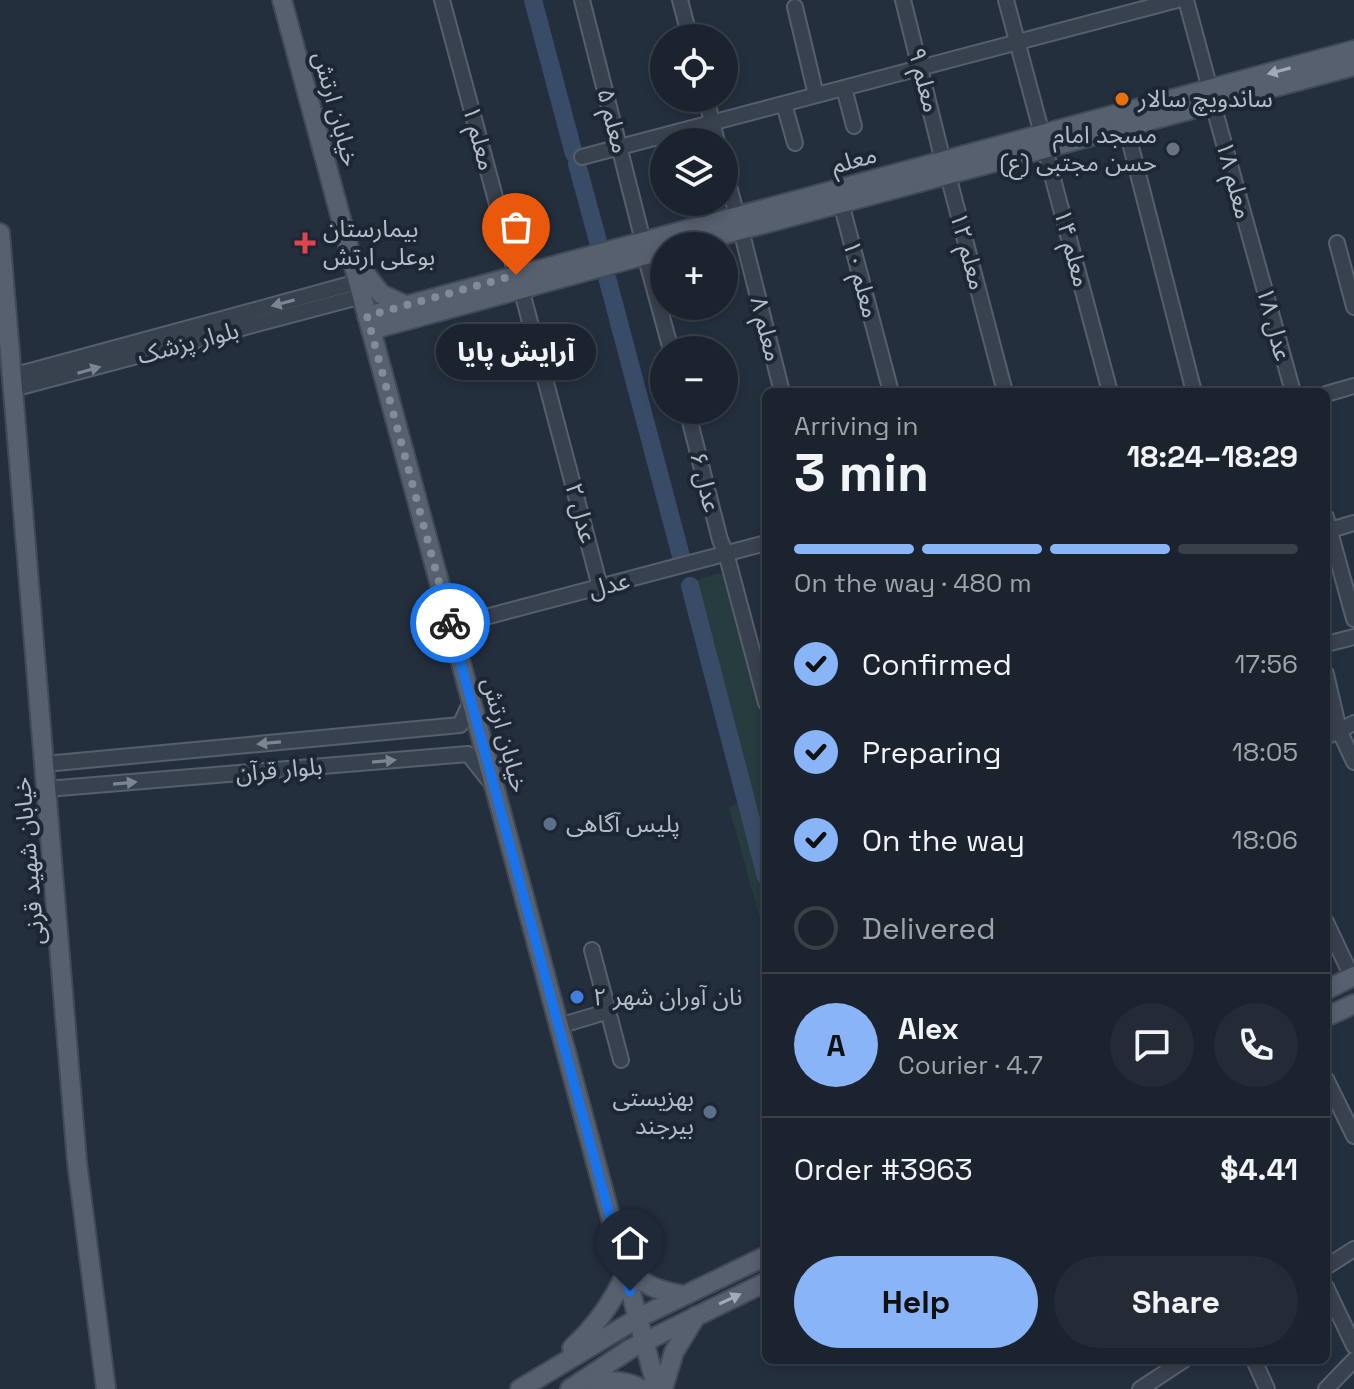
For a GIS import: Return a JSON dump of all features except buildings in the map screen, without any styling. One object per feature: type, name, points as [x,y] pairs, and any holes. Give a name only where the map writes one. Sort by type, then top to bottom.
[{"type":"main road","name":"خیابان ارتش","points":[[282,0],[644,1341],[660,1389]]},
{"type":"main road","name":"معلم","points":[[1043,142],[1126,127],[1354,50]]},
{"type":"main road","name":"معلم","points":[[369,323],[1212,96],[1350,70]]},
{"type":"main road","name":"معلم","points":[[716,232],[739,223],[841,203],[946,168]]},
{"type":"main road","name":"خیابان شهید قرنی","points":[[0,233],[77,1162],[106,1389]]},
{"type":"main road","name":"معلم","points":[[644,248],[650,249]]},
{"type":"main road","points":[[350,252],[381,294],[405,305]]},
{"type":"main road","name":"معلم","points":[[369,323],[405,305],[519,282]]},
{"type":"main road","points":[[1330,988],[1353,977]]},
{"type":"main road","points":[[1330,1015],[1354,1004]]},
{"type":"main road","points":[[527,1384],[638,1318],[762,1258]]},
{"type":"main road","points":[[527,1384],[590,1332],[616,1295],[624,1267],[657,1290],[683,1295]]},
{"type":"main road","points":[[571,1389],[644,1341],[762,1284]]},
{"type":"main road","points":[[660,1389],[674,1352],[698,1313]]},
{"type":"main road","points":[[571,1389],[613,1380],[642,1389]]},
{"type":"street","name":"معلم ۱","points":[[442,0],[561,440]]},
{"type":"street","name":"معلم ۵","points":[[582,0],[667,336]]},
{"type":"street","points":[[680,0],[686,24]]},
{"type":"street","name":"معلم ۹","points":[[903,0],[946,168]]},
{"type":"street","name":"معلم ۱۴","points":[[1006,0],[1109,388]]},
{"type":"street","points":[[582,157],[1177,0]]},
{"type":"street","name":"معلم ۱۸","points":[[1186,0],[1255,255]]},
{"type":"street","points":[[795,7],[816,95]]},
{"type":"street","points":[[844,88],[854,126]]},
{"type":"street","points":[[784,104],[795,143]]},
{"type":"street","points":[[709,112],[713,128]]},
{"type":"street","points":[[1126,127],[1193,388]]},
{"type":"street","name":"معلم ۱۲","points":[[946,168],[1004,388]]},
{"type":"street","name":"معلم ۱۰","points":[[841,203],[890,388]]},
{"type":"street","name":"معلم ۸","points":[[737,216],[781,387]]},
{"type":"street","points":[[1337,243],[1354,307]]},
{"type":"street","name":"عدل ۱۸","points":[[1255,255],[1292,388]]},
{"type":"street","name":"بلوار پزشک","points":[[13,382],[360,289]]},
{"type":"street","points":[[1330,393],[1354,386]]},
{"type":"street","name":"عدل ۶","points":[[691,424],[762,688]]},
{"type":"street","name":"عدل ۲","points":[[561,440],[600,587]]},
{"type":"street","points":[[1330,523],[1354,523]]},
{"type":"street","points":[[1330,530],[1354,619]]},
{"type":"street","name":"عدل","points":[[451,626],[762,544]]},
{"type":"street","points":[[1330,643],[1354,637]]},
{"type":"street","name":"بلوار قرآن","points":[[45,764],[460,725],[471,702]]},
{"type":"street","points":[[1330,708],[1333,733],[1354,762]]},
{"type":"street","points":[[1333,733],[1354,723]]},
{"type":"street","name":"بلوار قرآن","points":[[47,789],[468,754],[494,787]]},
{"type":"street","points":[[1330,930],[1353,977]]},
{"type":"street","points":[[592,950],[621,1060]]},
{"type":"street","points":[[559,1026],[609,1011]]},
{"type":"street","points":[[1330,1087],[1354,1136]]},
{"type":"street","points":[[1330,1264],[1354,1249]]},
{"type":"street","points":[[1330,1295],[1354,1346]]},
{"type":"street","points":[[1326,1389],[1354,1360]]},
{"type":"street","points":[[1140,1389],[1178,1364]]},
{"type":"street","points":[[1256,1364],[1266,1386]]},
{"type":"green space","points":[[720,573],[727,578],[762,714],[762,926],[729,807],[739,803],[687,583]]},
{"type":"waterway","points":[[533,0],[574,154]]},
{"type":"waterway","points":[[577,164],[599,245]]},
{"type":"waterway","points":[[608,281],[682,560]]},
{"type":"waterway","points":[[690,586],[762,862]]},
{"type":"way so far","points":[[450,623],[367,316],[516,275]]},
{"type":"place","name":"ساندویچ سالار","points":[[1122,99]]},
{"type":"place","name":"مسجد امام حسن مجتبی (ع)","points":[[1173,149]]},
{"type":"place","name":"بیمارستان بوعلی ارتش","points":[[305,243]]},
{"type":"place","name":"آرایش پایا","points":[[516,275]]},
{"type":"place","name":"پلیس آگاهی","points":[[550,824]]},
{"type":"place","name":"نان آوران شهر ۲","points":[[577,997]]},
{"type":"place","name":"بهزیستی بیرجند","points":[[710,1112]]},
{"type":"route","points":[[450,623],[630,1291]]}]
